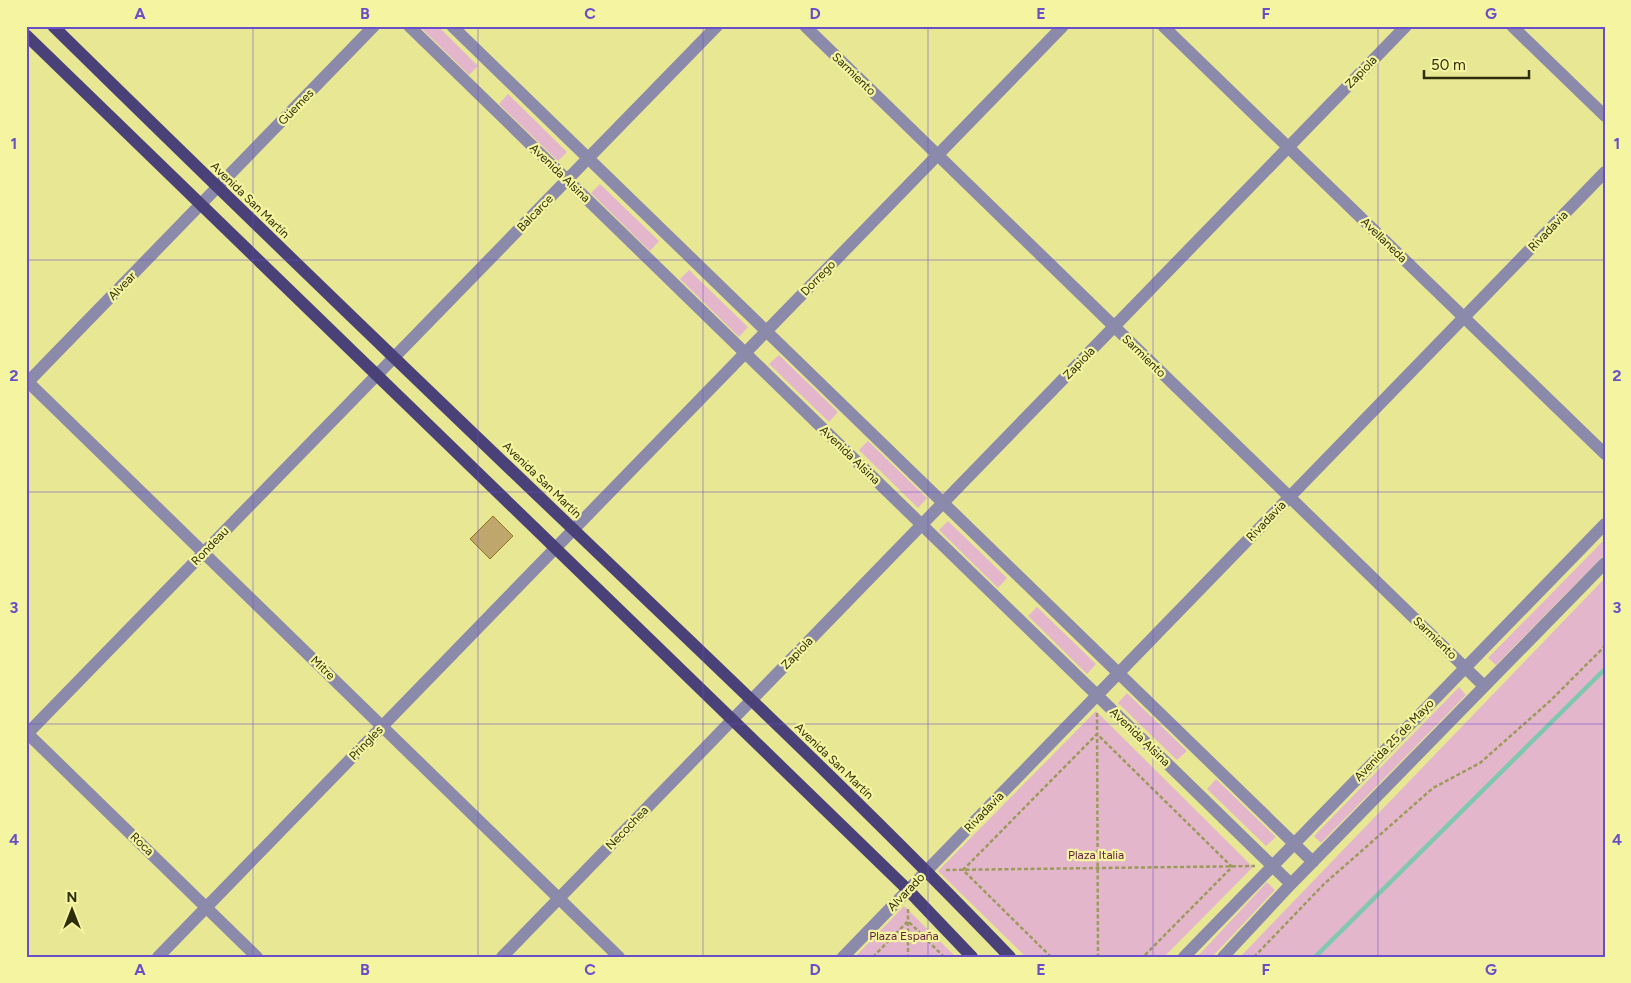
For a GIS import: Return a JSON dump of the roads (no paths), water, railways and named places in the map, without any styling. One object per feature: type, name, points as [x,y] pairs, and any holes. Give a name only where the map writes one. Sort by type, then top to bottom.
[{"type":"main road","name":"Avenida San Martín","points":[[53,26],[217,187],[927,870],[1010,957]]},
{"type":"main road","points":[[26,35],[908,890],[972,957]]},
{"type":"street","name":"Güemes","points":[[217,187],[374,26]]},
{"type":"street","name":"Avenida Alsina","points":[[409,26],[1291,884]]},
{"type":"street","points":[[452,26],[1313,862]]},
{"type":"street","name":"Balcarce","points":[[395,357],[716,26]]},
{"type":"street","name":"Sarmiento","points":[[805,26],[1484,686]]},
{"type":"street","name":"Dorrego","points":[[573,530],[1063,26]]},
{"type":"street","name":"Avellaneda","points":[[1163,26],[1605,454]]},
{"type":"street","name":"Zapiola","points":[[752,700],[1406,26]]},
{"type":"street","points":[[1512,26],[1605,116]]},
{"type":"street","name":"Rivadavia","points":[[927,870],[1605,172]]},
{"type":"street","name":"Alvear","points":[[27,382],[217,187]]},
{"type":"street","name":"Rondeau","points":[[27,734],[395,357]]},
{"type":"street","name":"Mitre","points":[[27,382],[620,957]]},
{"type":"street","name":"Avenida 25 de Mayo","points":[[1184,957],[1605,524]]},
{"type":"street","name":"Pringles","points":[[158,957],[573,530]]},
{"type":"street","points":[[1223,957],[1291,884],[1605,563]]},
{"type":"street","name":"Necochea","points":[[502,957],[752,700]]},
{"type":"street","name":"Roca","points":[[27,734],[257,957]]},
{"type":"street","name":"Alvarado","points":[[843,957],[927,870]]},
{"type":"waterway","points":[[1315,957],[1605,669]]},
{"type":"park label","name":"Plaza Italia","points":[[1096,855]]},
{"type":"park label","name":"Plaza España","points":[[904,936]]}]
